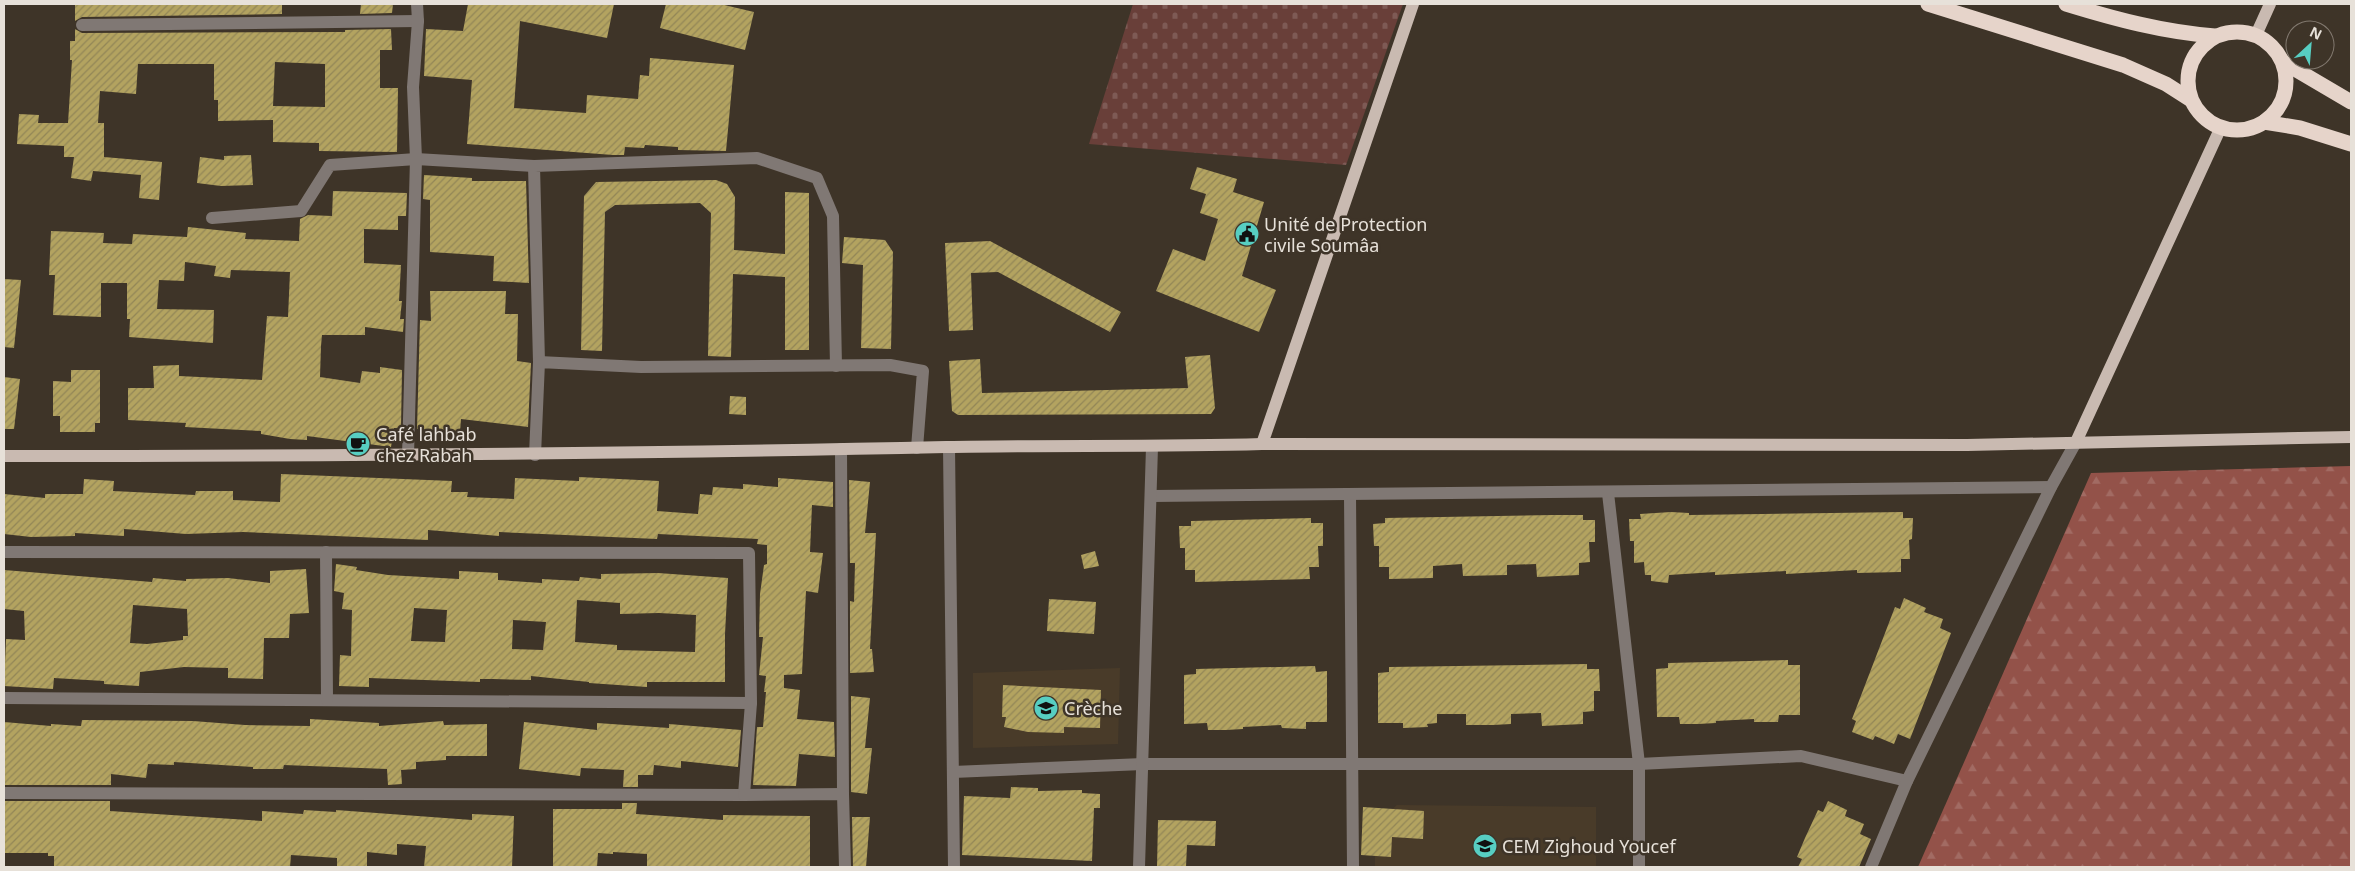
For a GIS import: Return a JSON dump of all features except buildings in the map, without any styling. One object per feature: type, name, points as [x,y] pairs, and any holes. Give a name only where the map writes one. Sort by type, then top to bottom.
[{"type":"highway","points":[[1928,4],[2123,65],[2166,84],[2191,100]]},
{"type":"highway","points":[[2066,4],[2137,25],[2190,34],[2216,36],[2229,32],[2243,32],[2256,35],[2272,46],[2283,62],[2286,75],[2286,89],[2282,102],[2264,122],[2243,130],[2221,127],[2208,121],[2198,112],[2191,100],[2188,88],[2190,63],[2196,52],[2216,36]]},
{"type":"highway","points":[[2283,62],[2351,102]]},
{"type":"highway","points":[[2264,122],[2300,128],[2351,144]]},
{"type":"main road","points":[[1262,444],[1413,4]]},
{"type":"main road","points":[[2256,35],[2270,4]]},
{"type":"main road","points":[[2076,442],[2221,127]]},
{"type":"main road","points":[[4,456],[535,455],[949,447],[1152,447],[1262,444],[1967,445],[2351,437]]},
{"type":"street","points":[[408,456],[416,159],[412,87],[418,21],[417,4]]},
{"type":"street","points":[[82,25],[418,21]]},
{"type":"street","points":[[212,218],[302,211],[330,165],[416,159],[534,166],[757,158],[817,178],[833,216],[836,366]]},
{"type":"street","points":[[534,166],[539,362],[535,455]]},
{"type":"street","points":[[539,362],[641,367],[890,365],[923,371],[917,448]]},
{"type":"street","points":[[1871,867],[1907,781],[2051,486],[2076,442]]},
{"type":"street","points":[[949,447],[954,867]]},
{"type":"street","points":[[1139,867],[1152,496],[1152,447]]},
{"type":"street","points":[[841,449],[844,867]]},
{"type":"street","points":[[1152,496],[1608,493],[2051,486]]},
{"type":"street","points":[[1608,493],[1639,764],[1639,867]]},
{"type":"street","points":[[1350,495],[1353,867]]},
{"type":"street","points":[[4,552],[749,553],[751,703],[744,795]]},
{"type":"street","points":[[326,552],[327,700]]},
{"type":"street","points":[[4,698],[751,703]]},
{"type":"street","points":[[953,772],[1143,764],[1352,766],[1639,764],[1801,756],[1907,781]]},
{"type":"street","points":[[4,794],[843,794]]},
{"type":"shaded area","name":"Crèche","points":[[1120,668],[1118,744],[973,748],[973,673]]},
{"type":"shaded area","name":"CEM Zighoud Youcef","points":[[1397,805],[1596,807],[1596,867],[1375,867],[1375,824]]},
{"type":"green space","points":[[1133,4],[1403,4],[1346,165],[1089,144]]},
{"type":"green space","points":[[2351,466],[2351,867],[1918,867],[2091,473]]},
{"type":"place","name":"Unité de Protection civile Soumâa","points":[[1247,234]]},
{"type":"place","name":"Café lahbab chez Rabah","points":[[358,444]]},
{"type":"place","name":"Crèche","points":[[1046,708]]},
{"type":"place","name":"CEM Zighoud Youcef","points":[[1485,846]]}]
